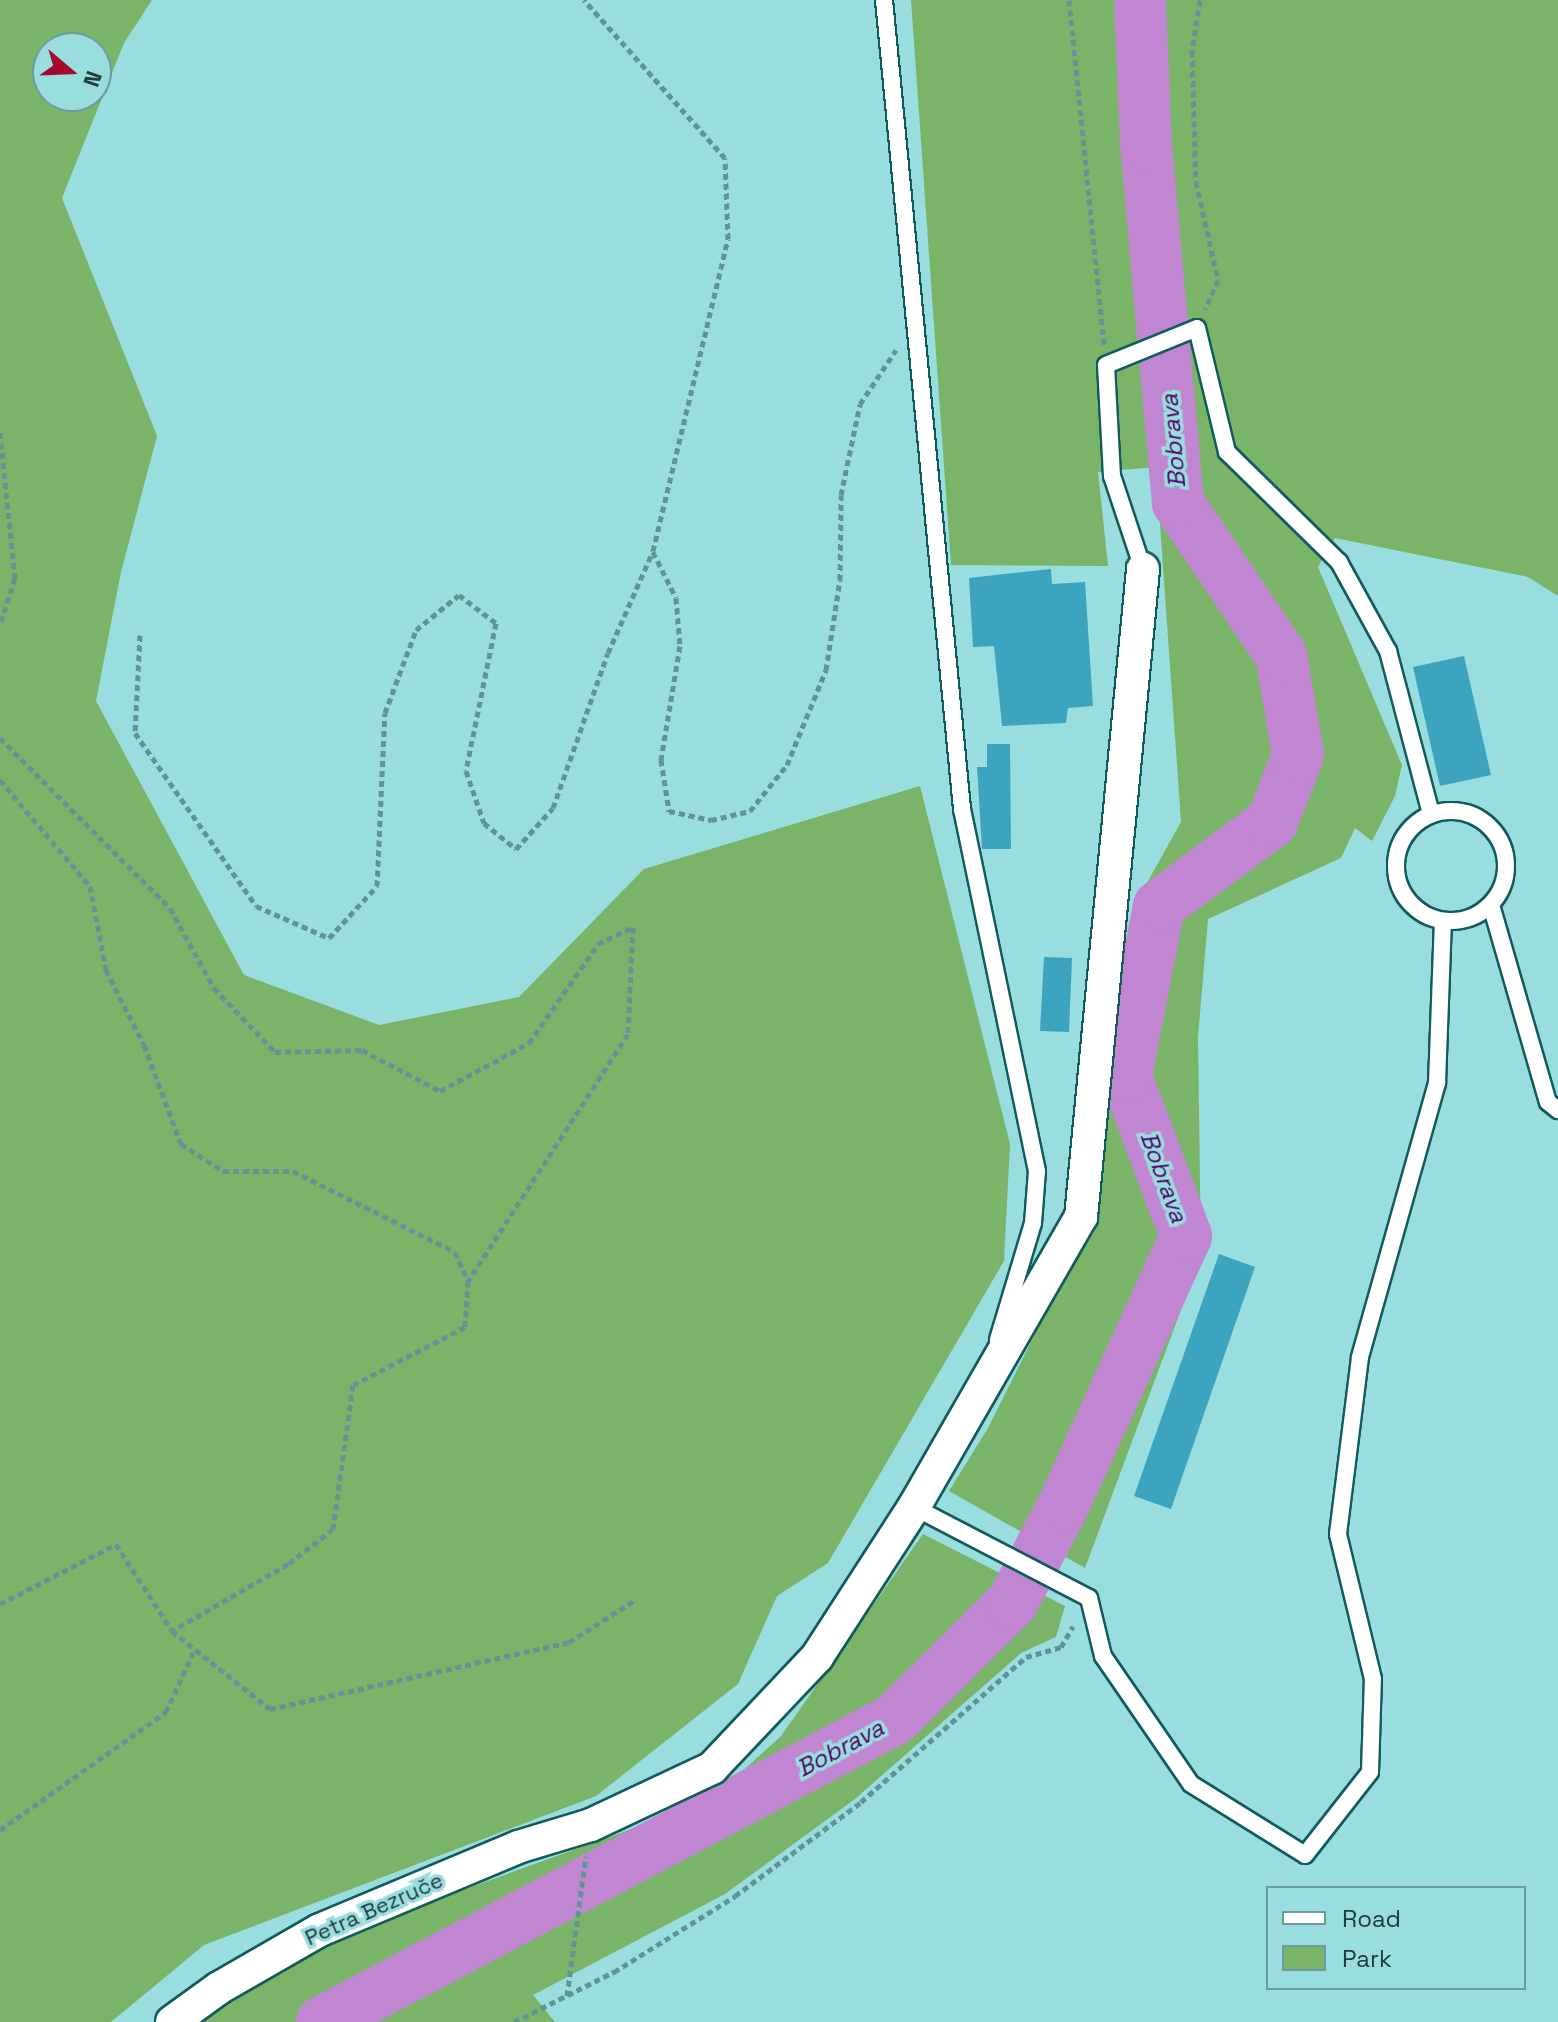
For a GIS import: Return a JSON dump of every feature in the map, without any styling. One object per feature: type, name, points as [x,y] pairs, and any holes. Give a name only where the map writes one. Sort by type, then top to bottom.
[{"type":"street","name":"Petra Bezruče","points":[[172,2022],[219,1988],[320,1930],[518,1847],[591,1825],[712,1768],[817,1657],[914,1507],[1081,1217],[1143,569]]},
{"type":"lane","points":[[884,0],[912,326],[962,809],[1037,1171],[1033,1223],[987,1380]]},
{"type":"lane","points":[[1143,569],[1112,476],[1114,362],[1191,330],[1227,452],[1339,562],[1388,651],[1431,814]]},
{"type":"lane","points":[[1469,813],[1495,833],[1506,869],[1491,905],[1475,916],[1443,921],[1409,903],[1395,873],[1404,836],[1431,814],[1469,813]]},
{"type":"lane","points":[[1491,905],[1548,1102],[1558,1110]]},
{"type":"lane","points":[[914,1507],[1000,1549],[1089,1598],[1103,1656],[1191,1784],[1305,1855],[1370,1772],[1373,1679],[1338,1534],[1360,1357],[1437,1083],[1443,921]]},
{"type":"path","points":[[140,635],[135,733],[256,906],[329,938],[377,886],[385,713],[416,630],[459,595],[496,623],[466,771],[484,823],[516,849],[553,808],[608,653],[653,551],[728,239],[725,158],[584,0]]},
{"type":"path","points":[[1069,0],[1114,362]]},
{"type":"path","points":[[1191,330],[1218,280],[1196,182],[1192,51],[1200,0]]},
{"type":"path","points":[[653,551],[676,598],[680,646],[661,760],[669,811],[711,820],[750,811],[787,765],[826,670],[840,580],[841,495],[860,404],[912,326]]},
{"type":"path","points":[[0,433],[15,578],[0,625]]},
{"type":"path","points":[[0,738],[170,908],[214,988],[275,1052],[362,1050],[440,1091],[529,1043],[598,944],[633,927],[628,1034],[468,1281]]},
{"type":"path","points":[[0,780],[90,886],[106,970],[144,1045],[181,1144],[223,1171],[293,1171],[455,1252],[468,1281],[465,1327],[353,1385],[333,1529],[288,1564],[172,1631]]},
{"type":"path","points":[[0,1604],[116,1544],[172,1631],[193,1653],[270,1709],[569,1642],[635,1600]]},
{"type":"path","points":[[514,2022],[567,1997],[735,1896],[861,1802],[1026,1657],[1061,1647],[1089,1598]]},
{"type":"path","points":[[0,1830],[166,1712],[193,1653]]},
{"type":"path","points":[[567,1997],[576,1915],[591,1825]]},
{"type":"green space","points":[[0,0],[152,0],[124,43],[112,73],[112,32],[32,32],[32,112],[96,112],[62,198],[157,436],[121,572],[96,701],[244,975],[379,1025],[519,997],[644,869],[920,786],[1010,1144],[1004,1261],[828,1563],[777,1596],[738,1684],[596,1796],[204,1945],[111,2022],[0,2022]]},
{"type":"green space","points":[[911,0],[1558,0],[1558,596],[1528,577],[1335,538],[1318,567],[1402,765],[1395,796],[1372,841],[1355,828],[1341,858],[1208,919],[1198,1037],[1201,1256],[1085,1568],[949,1491],[988,1428],[1096,1212],[1106,1049],[1138,899],[1181,822],[1156,467],[1098,472],[1108,566],[951,565]]},
{"type":"green space","points":[[923,1534],[1065,1606],[1056,1637],[1021,1653],[855,1799],[725,1894],[533,1995],[555,2022],[200,2022],[321,1941],[654,1821],[722,1790],[781,1736]]},
{"type":"building","points":[[1051,569],[1052,584],[1085,582],[1093,706],[1068,708],[1066,723],[1002,726],[994,646],[973,647],[969,578]]},
{"type":"building","points":[[1464,656],[1491,775],[1440,786],[1413,667]]},
{"type":"building","points":[[987,744],[1010,744],[1011,849],[982,849],[977,767],[987,767]]},
{"type":"building","points":[[1044,957],[1072,958],[1069,1032],[1040,1031]]},
{"type":"building","points":[[1219,1254],[1255,1267],[1171,1509],[1134,1496]]},
{"type":"waterway","name":"Bobrava","points":[[322,2022],[895,1719],[1012,1603],[1064,1504],[1186,1236],[1126,1076],[1159,906],[1272,822],[1298,755],[1281,655],[1178,503],[1146,144],[1140,0]]}]
